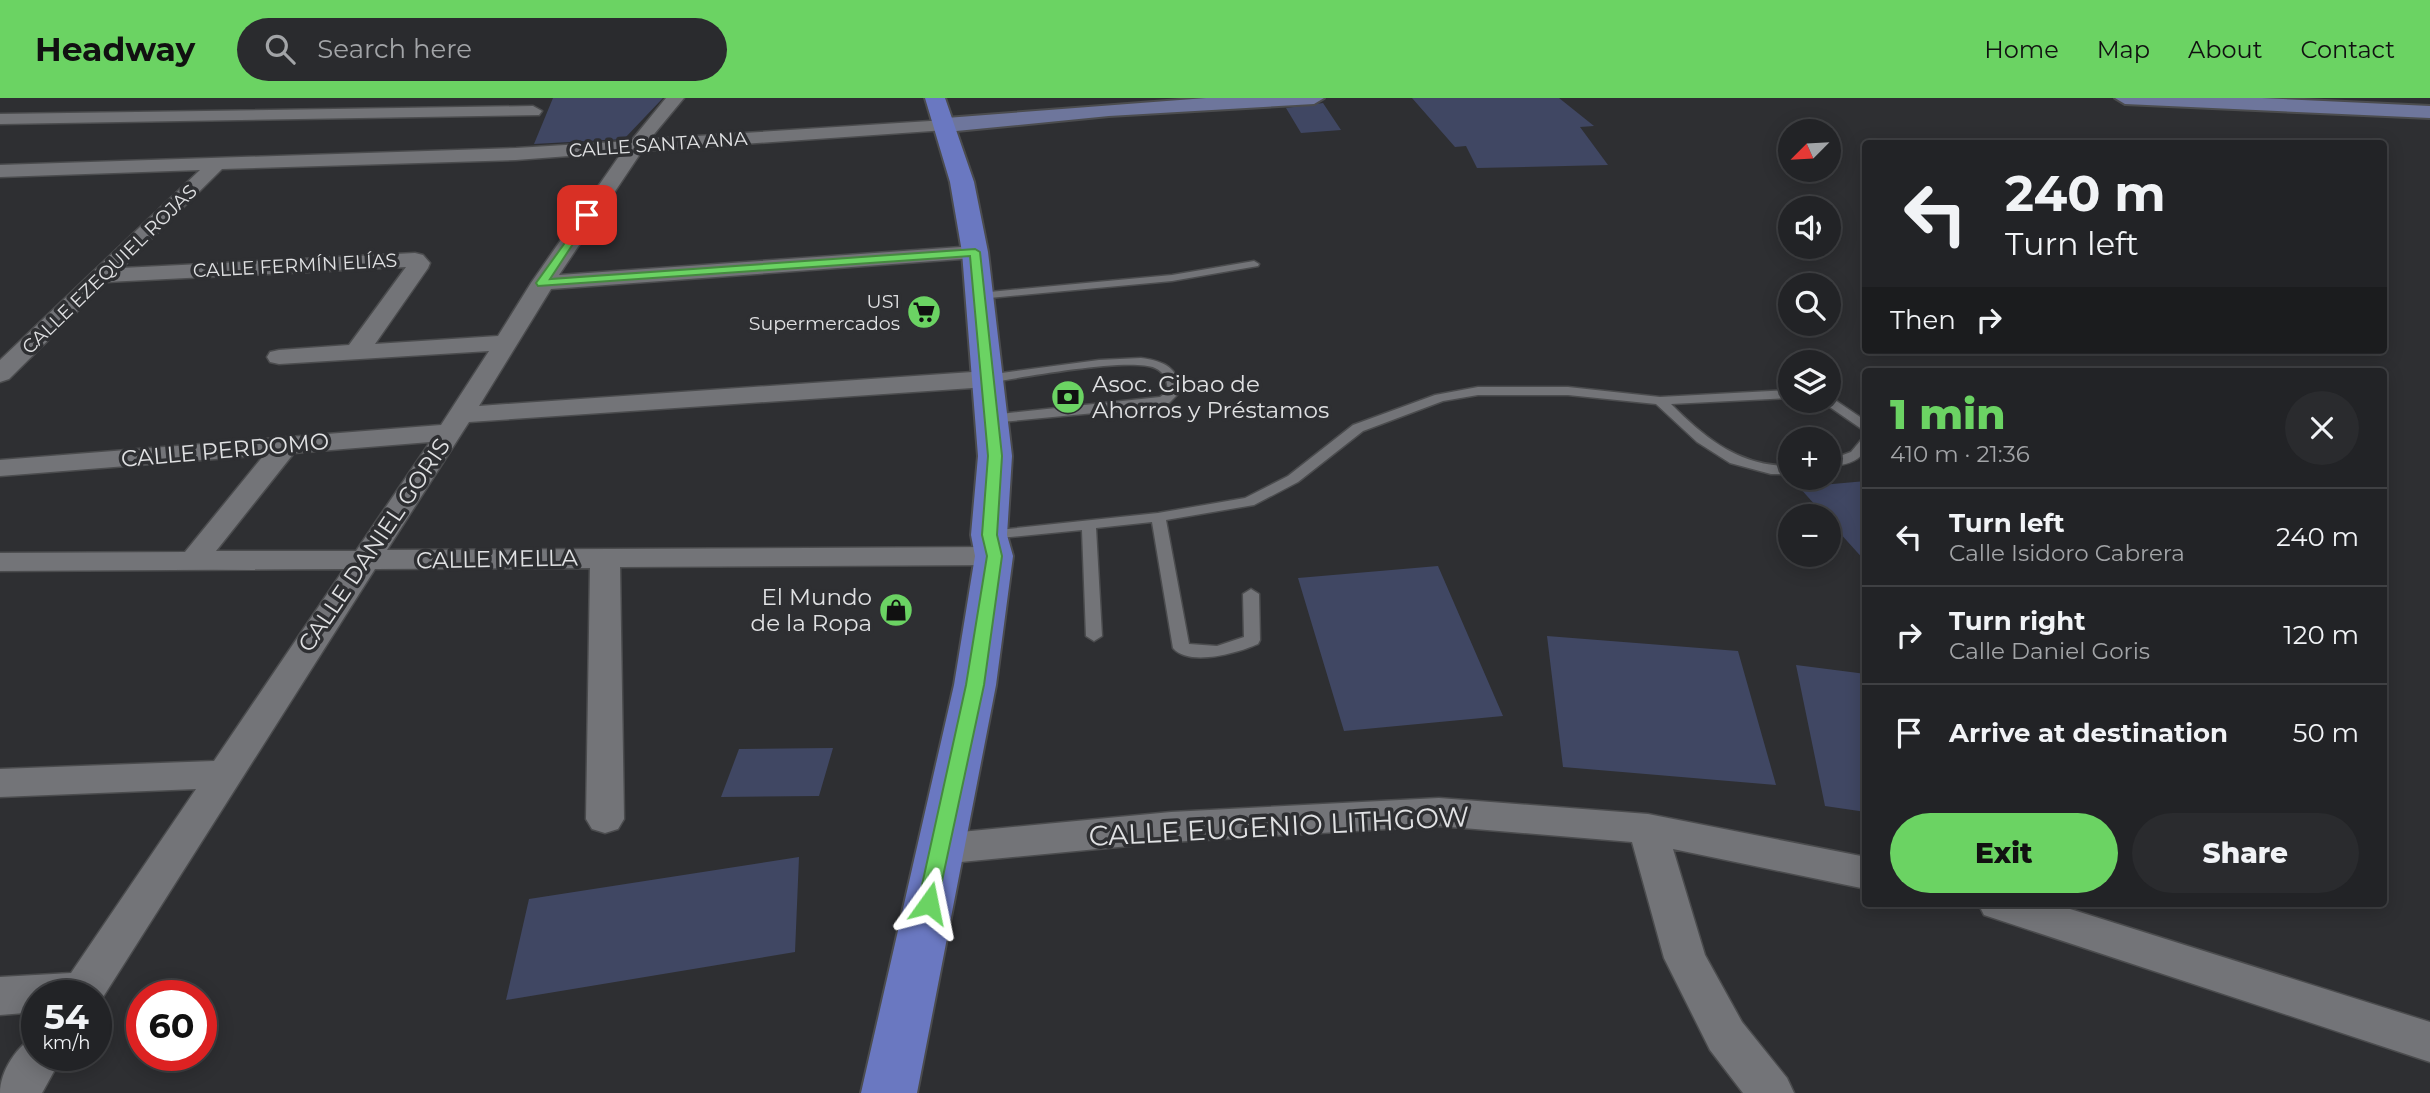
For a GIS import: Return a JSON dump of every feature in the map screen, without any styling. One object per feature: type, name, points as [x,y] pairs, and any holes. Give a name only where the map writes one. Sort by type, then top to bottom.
[{"type":"main road","name":"CALLE SANTA ANA","points":[[941,111],[1109,110],[1314,98]]},
{"type":"main road","points":[[2125,98],[2430,112]]},
{"type":"main road","points":[[889,1093],[975,685],[992,545],[995,456],[975,252],[962,182],[941,111]]},
{"type":"street","name":"CALLE DANIEL GORIS","points":[[89,980],[362,560],[455,423],[542,283],[633,146],[675,98]]},
{"type":"street","points":[[0,119],[537,104],[516,154]]},
{"type":"street","name":"CALLE SANTA ANA","points":[[0,171],[516,154],[633,146],[941,111]]},
{"type":"street","name":"CALLE EZEQUIEL ROJAS","points":[[0,374],[217,164]]},
{"type":"street","points":[[542,283],[975,252]]},
{"type":"street","name":"CALLE FERMÍN ELÍAS","points":[[104,276],[415,260],[419,263],[417,268],[357,352]]},
{"type":"street","points":[[278,357],[505,343]]},
{"type":"street","name":"CALLE PERDOMO","points":[[0,468],[286,445],[455,423],[987,379]]},
{"type":"street","points":[[193,561],[286,445]]},
{"type":"street","name":"CALLE MELLA","points":[[0,562],[606,558],[992,545]]},
{"type":"street","points":[[605,819],[606,558]]},
{"type":"street","points":[[0,783],[224,774]]},
{"type":"street","name":"CALLE EUGENIO LITHGOW","points":[[940,849],[1171,827],[1439,812],[1648,830],[1862,872]]},
{"type":"street","points":[[1648,830],[1685,958],[1726,1037],[1771,1093]]},
{"type":"street","points":[[2011,907],[2430,1042]]},
{"type":"street","points":[[0,996],[21,995]]},
{"type":"street","points":[[17,1093],[31,1071]]},
{"type":"lane","points":[[979,296],[1172,278],[1254,264]]},
{"type":"lane","points":[[987,379],[1121,363],[1153,363],[1165,369],[1174,380],[1174,392],[1164,400],[1147,404],[991,419]]},
{"type":"lane","points":[[992,545],[1089,526],[1249,502],[1293,479],[1359,428],[1440,398],[1478,391],[1555,391],[1660,401],[1778,395]]},
{"type":"lane","points":[[1660,401],[1681,422],[1717,450],[1746,465],[1778,469]]},
{"type":"lane","points":[[1841,409],[1862,425]]},
{"type":"lane","points":[[1841,460],[1856,455],[1862,448]]},
{"type":"lane","points":[[1158,517],[1181,648],[1208,654],[1231,651],[1252,640],[1251,594]]},
{"type":"lane","points":[[1089,526],[1094,636]]},
{"type":"building","points":[[553,98],[663,98],[624,139],[534,144]]},
{"type":"building","points":[[1412,98],[1559,98],[1594,126],[1580,127],[1608,165],[1477,168],[1466,146],[1455,147]]},
{"type":"building","points":[[1323,103],[1341,130],[1301,133],[1286,108]]},
{"type":"building","points":[[1862,481],[1862,558],[1841,534],[1841,504],[1814,504],[1802,490],[1841,490],[1841,483]]},
{"type":"building","points":[[1438,566],[1503,716],[1344,731],[1298,578]]},
{"type":"building","points":[[1547,636],[1738,651],[1776,785],[1563,767]]},
{"type":"building","points":[[1796,665],[1862,673],[1862,811],[1825,806]]},
{"type":"building","points":[[833,748],[819,796],[721,797],[739,749]]},
{"type":"building","points":[[799,857],[795,952],[506,1000],[529,899]]},
{"type":"place","name":"US1 Supermercados","points":[[924,312]]},
{"type":"place","name":"Asoc. Cibao de Ahorros y Préstamos","points":[[1068,397]]},
{"type":"place","name":"El Mundo de la Ropa","points":[[896,610]]},
{"type":"route","points":[[587,215],[542,283],[975,252],[995,456],[989,535],[994,556],[988,617],[929,903]]}]
